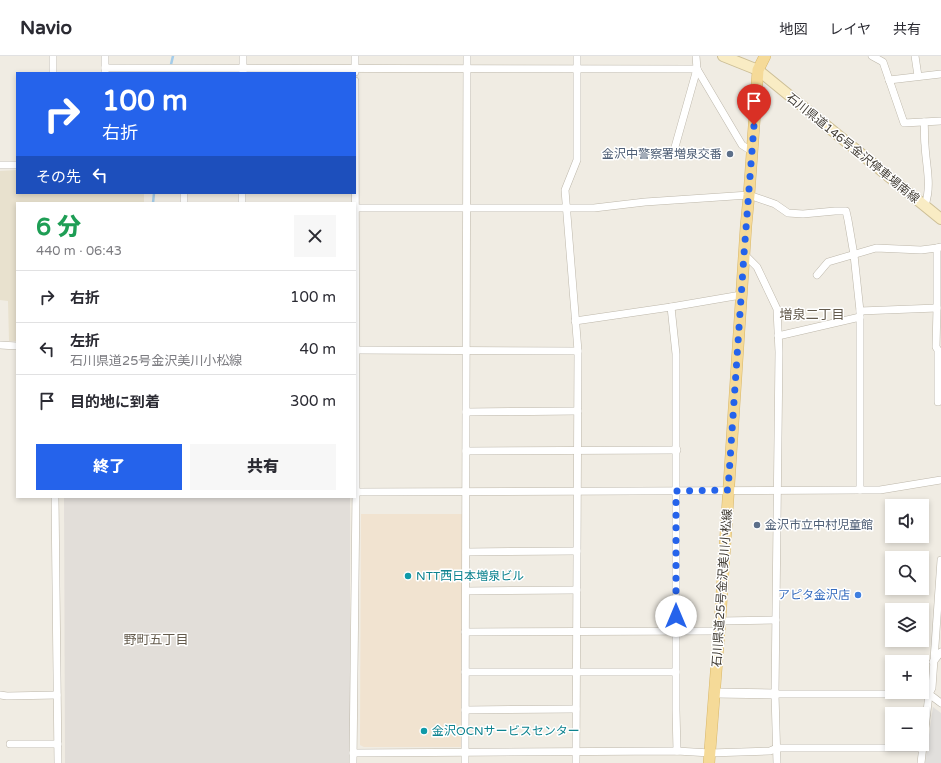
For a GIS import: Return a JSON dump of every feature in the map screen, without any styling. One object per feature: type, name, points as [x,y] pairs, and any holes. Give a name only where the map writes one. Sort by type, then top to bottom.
[{"type":"main road","name":"石川県道146号金沢停車場南線","points":[[723,56],[758,70],[941,219]]},
{"type":"main road","name":"石川県道25号金沢美川小松線","points":[[710,758],[741,295],[758,70],[765,56]]},
{"type":"street","points":[[54,56],[54,72]]},
{"type":"street","points":[[105,56],[105,70],[170,68],[186,71],[355,71],[467,68],[697,69]]},
{"type":"street","points":[[243,56],[243,71]]},
{"type":"street","points":[[355,56],[355,71]]},
{"type":"street","points":[[465,763],[467,56]]},
{"type":"street","points":[[576,763],[578,351],[565,190],[577,160],[577,56]]},
{"type":"street","points":[[675,147],[697,69],[696,56]]},
{"type":"street","points":[[872,56],[882,59],[904,123],[941,121]]},
{"type":"street","points":[[915,56],[918,76]]},
{"type":"street","points":[[697,69],[742,146],[753,152]]},
{"type":"street","points":[[889,80],[941,74]]},
{"type":"street","points":[[924,122],[929,186],[925,205]]},
{"type":"street","points":[[0,165],[16,165]]},
{"type":"street","points":[[356,208],[594,208],[645,202],[749,195],[775,204],[788,213],[803,214],[836,211],[846,212],[854,255],[860,314],[860,490]]},
{"type":"street","points":[[817,275],[828,262],[876,248],[921,250],[939,248],[936,347],[938,350],[938,402]]},
{"type":"street","points":[[744,254],[757,267],[777,309],[779,352],[775,694],[778,763]]},
{"type":"street","points":[[575,321],[741,295]]},
{"type":"street","points":[[671,307],[676,354],[677,751]]},
{"type":"street","points":[[778,336],[860,314],[937,308]]},
{"type":"street","points":[[0,345],[16,346]]},
{"type":"street","points":[[356,350],[578,351]]},
{"type":"street","points":[[466,412],[578,411]]},
{"type":"street","points":[[466,451],[677,450]]},
{"type":"street","points":[[356,492],[880,490],[941,480]]},
{"type":"street","points":[[55,498],[58,763]]},
{"type":"street","points":[[353,763],[356,498]]},
{"type":"street","points":[[466,552],[577,551]]},
{"type":"street","points":[[941,560],[932,688],[929,694],[941,703]]},
{"type":"street","points":[[466,591],[577,590]]},
{"type":"street","points":[[466,632],[676,632],[776,620]]},
{"type":"street","points":[[933,662],[941,652]]},
{"type":"street","points":[[465,672],[676,672]]},
{"type":"street","points":[[715,693],[885,694]]},
{"type":"street","points":[[0,695],[57,695]]},
{"type":"street","points":[[465,710],[576,710]]},
{"type":"street","points":[[10,744],[58,744]]},
{"type":"street","points":[[353,753],[677,751],[710,758],[770,751],[777,748],[885,748]]},
{"type":"street","points":[[921,763],[922,751]]},
{"type":"shaded area","points":[[16,170],[16,194],[144,194],[144,202],[16,202],[16,341],[9,341],[8,301],[0,300],[0,171]]},
{"type":"shaded area","points":[[64,498],[350,498],[350,763],[65,763]]},
{"type":"shaded area","points":[[361,514],[463,514],[462,747],[364,747],[360,745]]},
{"type":"shaded area","points":[[933,707],[941,713],[941,763],[925,763],[927,751],[929,751],[929,735]]},
{"type":"waterway","points":[[169,72],[173,56]]},
{"type":"waterway","points":[[153,202],[154,194]]},
{"type":"place","name":"金沢中警察署増泉交番","points":[[730,154]]},
{"type":"place","name":"金沢市立中村児童館","points":[[757,525]]},
{"type":"place","name":"NTT西日本増泉ビル","points":[[408,576]]},
{"type":"place","name":"アピタ金沢店","points":[[858,595]]},
{"type":"place","name":"金沢OCNサービスセンター","points":[[424,731]]},
{"type":"district","name":"増泉二丁目","points":[[812,314]]},
{"type":"district","name":"野町五丁目","points":[[156,639]]},
{"type":"route","points":[[676,616],[676,491],[728,490],[754,125]]}]
